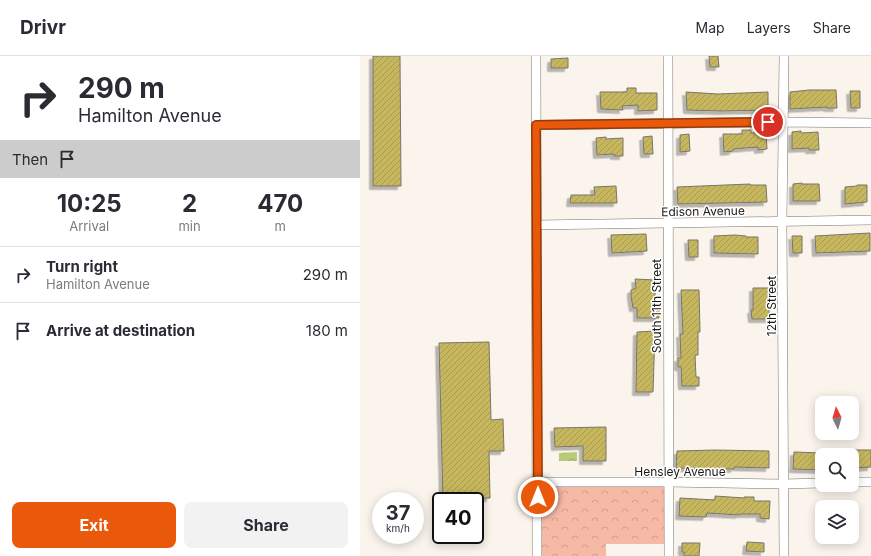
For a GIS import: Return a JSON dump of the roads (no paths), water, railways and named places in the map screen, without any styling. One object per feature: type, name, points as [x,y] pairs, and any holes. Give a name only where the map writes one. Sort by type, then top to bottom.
[{"type":"street","points":[[536,56],[537,556]]},
{"type":"street","name":"South 11th Street","points":[[668,56],[669,556]]},
{"type":"street","name":"12th Street","points":[[784,56],[782,222],[784,556]]},
{"type":"street","points":[[536,125],[783,122],[871,123]]},
{"type":"street","name":"Edison Avenue","points":[[536,225],[871,220]]},
{"type":"street","name":"Hensley Avenue","points":[[538,482],[815,483]]},
{"type":"street","points":[[859,482],[871,482]]},
{"type":"water","points":[[577,452],[577,461],[559,461],[559,453]]}]
